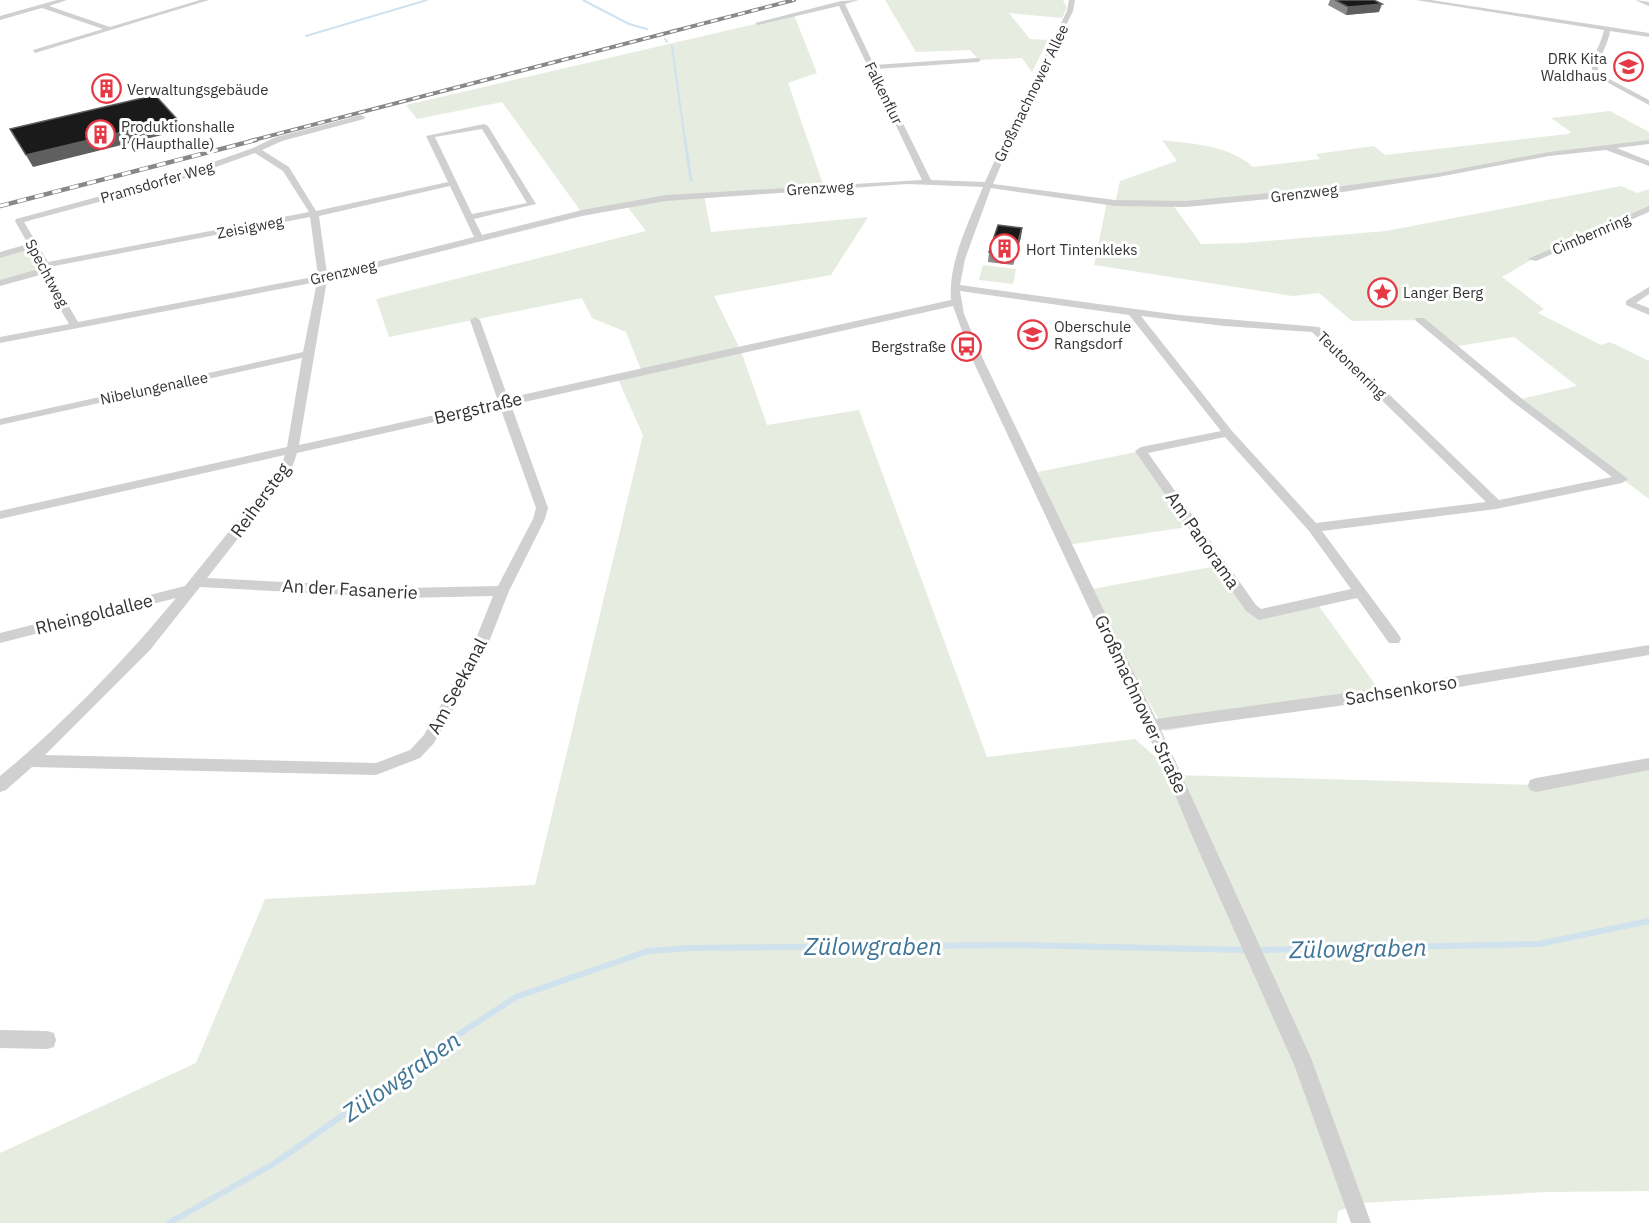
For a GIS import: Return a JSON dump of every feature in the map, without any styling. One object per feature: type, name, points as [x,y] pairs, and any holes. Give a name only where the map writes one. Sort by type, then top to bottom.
[{"type":"street","points":[[0,18],[64,0]]},
{"type":"street","points":[[35,51],[206,0]]},
{"type":"street","points":[[758,23],[856,0]]},
{"type":"street","name":"Großmachnower Allee","points":[[985,185],[1070,11],[1072,0]]},
{"type":"street","points":[[1419,0],[1649,35]]},
{"type":"street","points":[[1475,0],[1496,12]]},
{"type":"street","points":[[1639,0],[1649,4]]},
{"type":"street","name":"Falkenflur","points":[[841,3],[928,183]]},
{"type":"street","points":[[42,6],[110,29]]},
{"type":"street","points":[[1607,28],[1605,43],[1594,62],[1596,74],[1649,103]]},
{"type":"street","points":[[871,67],[978,60]]},
{"type":"street","name":"Pramsdorfer Weg","points":[[19,221],[174,179],[256,150],[279,139],[361,117]]},
{"type":"street","points":[[469,217],[532,204],[484,126],[430,136],[479,238]]},
{"type":"street","name":"Grenzweg","points":[[0,340],[323,278],[582,213],[666,198],[928,183],[985,185],[1115,203],[1186,204],[1343,189],[1649,142]]},
{"type":"street","points":[[1607,147],[1649,164]]},
{"type":"street","name":"Reihersteg","points":[[1,783],[29,760],[146,646],[287,468],[323,278],[314,214],[286,169],[256,150]]},
{"type":"street","name":"Zeisigweg","points":[[0,283],[44,268],[314,214],[454,183]]},
{"type":"street","name":"Großmachnower Straße","points":[[985,185],[960,256],[955,287],[956,302],[998,402],[1152,725],[1276,1001],[1304,1065],[1360,1223]]},
{"type":"street","name":"Cimbernring","points":[[1533,259],[1649,209]]},
{"type":"street","name":"Spechtweg","points":[[19,221],[75,325]]},
{"type":"street","points":[[0,255],[32,246]]},
{"type":"street","name":"Teutonenring","points":[[955,287],[1132,312],[1263,327],[1315,329],[1496,505]]},
{"type":"street","points":[[1649,290],[1629,303],[1649,312]]},
{"type":"street","name":"Bergstraße","points":[[0,515],[956,302]]},
{"type":"street","points":[[1132,312],[1228,433],[1313,528],[1394,639]]},
{"type":"street","name":"Am Seekanal","points":[[29,760],[376,769],[415,754],[429,739],[446,713],[478,652],[502,591],[539,519],[542,508],[475,320]]},
{"type":"street","points":[[1313,528],[1496,505],[1622,480],[1517,400],[1420,320]]},
{"type":"street","name":"Nibelungenallee","points":[[0,422],[308,354]]},
{"type":"street","name":"Am Panorama","points":[[1228,433],[1141,451],[1251,608],[1260,615],[1360,592]]},
{"type":"street","name":"An der Fasanerie","points":[[193,586],[404,592],[502,591]]},
{"type":"street","name":"Rheingoldallee","points":[[0,638],[193,586]]},
{"type":"street","name":"Sachsenkorso","points":[[1152,725],[1382,694],[1649,650]]},
{"type":"street","points":[[1536,784],[1649,764]]},
{"type":"street","points":[[0,1039],[47,1040]]},
{"type":"shaded area","points":[[885,0],[1063,0],[1067,8],[1062,18],[1009,13],[1030,39],[1048,40],[1032,72],[1022,58],[979,60],[970,50],[916,52]]},
{"type":"shaded area","points":[[794,15],[817,73],[788,83],[824,187],[704,195],[711,232],[868,217],[831,275],[714,296],[741,351],[767,425],[859,410],[987,757],[1135,739],[1176,775],[1536,785],[1649,764],[1649,1191],[1546,1192],[1362,1203],[1338,1211],[1337,1223],[0,1223],[0,1153],[196,1063],[265,899],[535,885],[643,435],[617,377],[642,372],[626,332],[592,318],[582,298],[389,337],[376,299],[646,231],[626,205],[582,213],[502,102],[417,119],[406,105]]},
{"type":"shaded area","points":[[1610,111],[1649,132],[1649,142],[1497,163],[1343,189],[1173,205],[1201,244],[1243,243],[1386,231],[1621,186],[1637,193],[1649,189],[1649,209],[1533,259],[1502,277],[1544,309],[1538,313],[1601,345],[1610,342],[1649,361],[1649,499],[1517,400],[1577,386],[1514,337],[1452,347],[1420,320],[1352,321],[1319,293],[1293,296],[1094,265],[1107,202],[1115,203],[1120,181],[1177,161],[1162,140],[1198,144],[1222,150],[1253,167],[1320,159],[1316,154],[1374,146],[1385,155],[1568,134],[1571,132],[1551,118]]},
{"type":"shaded area","points":[[32,246],[43,271],[0,283],[0,255]]},
{"type":"shaded area","points":[[983,265],[1016,269],[1013,284],[979,280]]},
{"type":"shaded area","points":[[1141,451],[1194,526],[1067,545],[1038,472]]},
{"type":"shaded area","points":[[1222,565],[1259,614],[1316,602],[1382,694],[1165,731],[1087,590]]},
{"type":"building","points":[[1335,0],[1374,0],[1382,4],[1348,7]]},
{"type":"building","points":[[155,95],[177,119],[26,155],[10,129]]},
{"type":"building","name":"Hort Tintenkleks","points":[[998,225],[1022,228],[1014,255],[989,252]]},
{"type":"waterway","points":[[306,36],[427,0]]},
{"type":"waterway","points":[[583,0],[629,24],[647,29]]},
{"type":"waterway","points":[[672,46],[685,141]]},
{"type":"waterway","points":[[685,140],[691,180]]},
{"type":"waterway","name":"Zülowgraben","points":[[1258,950],[1539,944],[1649,921]]},
{"type":"waterway","name":"Zülowgraben","points":[[169,1223],[275,1163],[450,1040],[516,997],[648,951],[690,948],[1014,945],[1247,950]]},
{"type":"railway","points":[[250,141],[794,0]]},
{"type":"railway","points":[[0,206],[256,140]]},
{"type":"place","name":"DRK Kita Waldhaus","points":[[1628,67]]},
{"type":"place","name":"Verwaltungsgebäude","points":[[106,89]]},
{"type":"place","name":"Produktionshalle I (Haupthalle)","points":[[100,135]]},
{"type":"place","name":"Hort Tintenkleks","points":[[1005,249]]},
{"type":"place","name":"Langer Berg","points":[[1382,292]]},
{"type":"place","name":"Oberschule Rangsdorf","points":[[1033,335]]},
{"type":"place","name":"Bergstraße","points":[[967,346]]}]
